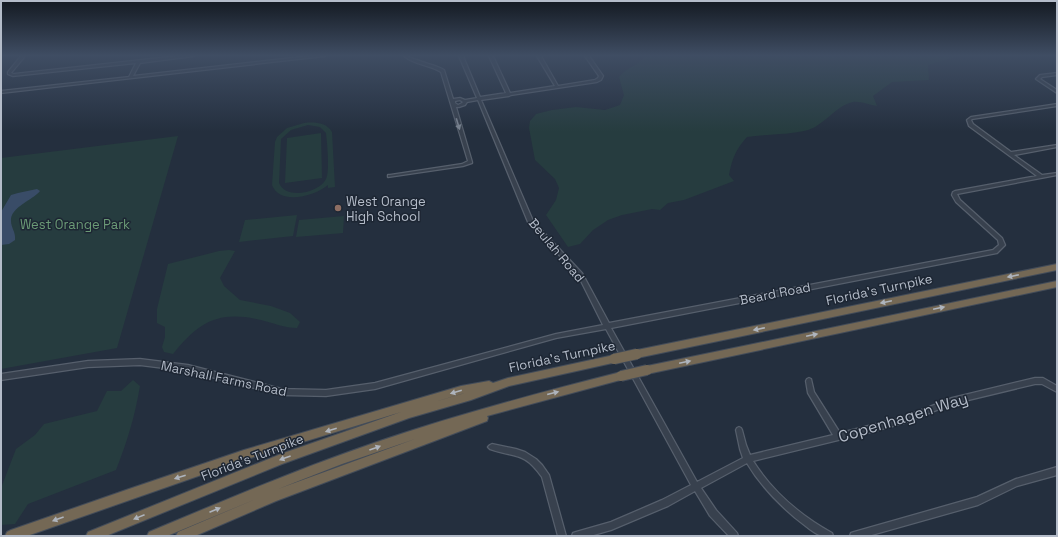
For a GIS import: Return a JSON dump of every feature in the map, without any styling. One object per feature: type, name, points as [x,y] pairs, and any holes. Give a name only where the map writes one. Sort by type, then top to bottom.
[{"type":"highway","name":"Florida's Turnpike","points":[[92,536],[288,457],[409,414],[471,396],[508,382],[1057,267]]},
{"type":"highway","points":[[154,536],[275,485],[337,462],[406,437],[529,400],[647,370],[1057,284]]},
{"type":"highway","points":[[12,536],[129,494],[244,456],[461,390],[508,382]]},
{"type":"highway","points":[[182,536],[275,496],[380,456],[460,428],[529,400]]},
{"type":"street","points":[[1,92],[102,81]]},
{"type":"street","points":[[390,176],[470,162],[446,81]]},
{"type":"street","name":"Beulah Road","points":[[471,81],[531,222],[580,274],[696,487],[713,513],[734,536]]},
{"type":"street","points":[[503,81],[509,95]]},
{"type":"street","points":[[554,81],[557,87]]},
{"type":"street","points":[[452,103],[453,100],[458,99],[463,99],[465,101],[479,100],[596,81]]},
{"type":"street","points":[[1041,81],[1057,92]]},
{"type":"street","points":[[452,103],[460,106],[464,104],[465,101]]},
{"type":"street","points":[[1042,177],[972,125],[969,120],[971,118],[1057,105]]},
{"type":"street","points":[[1010,154],[1057,146]]},
{"type":"street","name":"Beard Road","points":[[608,326],[995,252],[1002,244],[1000,239],[958,201],[954,196],[955,192],[1057,174]]},
{"type":"street","name":"Marshall Farms Road","points":[[1,376],[88,364],[140,362],[188,368],[282,392],[326,394],[375,386],[556,336],[608,326]]},
{"type":"street","points":[[809,381],[811,393],[838,437]]},
{"type":"street","name":"Copenhagen Way","points":[[576,536],[611,526],[665,503],[748,459],[904,420],[952,401],[1035,381],[1043,381],[1057,389]]},
{"type":"street","points":[[739,430],[748,459],[757,473],[776,494],[818,530],[829,536]]},
{"type":"street","points":[[492,447],[527,456],[534,460],[540,467],[545,475],[562,536]]},
{"type":"street","points":[[854,536],[978,501],[1016,483],[1057,471]]},
{"type":"green space","points":[[620,81],[909,81],[892,82],[873,96],[877,106],[856,102],[847,104],[814,128],[793,133],[747,137],[737,150],[732,164],[729,175],[734,181],[684,200],[668,203],[660,210],[652,209],[622,215],[608,220],[593,230],[580,244],[568,247],[546,215],[556,200],[559,188],[555,179],[535,160],[529,128],[530,121],[536,114],[552,110],[576,107],[605,110],[620,105],[624,95]]},
{"type":"green space","points":[[304,123],[320,123],[332,132],[335,187],[328,188],[328,185],[315,193],[298,197],[282,195],[276,191],[272,185],[275,142],[277,137],[287,128]],"holes":[[[308,125],[320,127],[326,133],[328,163],[326,179],[317,188],[310,191],[302,193],[288,192],[279,183],[281,139],[291,130]]]},
{"type":"green space","points":[[321,133],[322,178],[285,183],[287,138]]},
{"type":"green space","name":"West Orange Park","points":[[178,136],[117,348],[1,369],[1,158]]},
{"type":"green space","points":[[297,215],[293,236],[239,242],[245,220]]},
{"type":"green space","points":[[344,216],[343,233],[296,237],[299,220]]},
{"type":"green space","points":[[219,251],[235,251],[220,278],[224,286],[240,300],[271,306],[290,313],[300,322],[297,328],[246,317],[221,318],[211,321],[201,327],[182,343],[173,354],[164,352],[162,347],[165,337],[165,327],[157,323],[157,309],[168,264]]},
{"type":"green space","points":[[133,380],[140,386],[136,408],[116,470],[28,504],[15,524],[1,525],[1,488],[16,449],[35,435],[44,424],[97,411],[107,391],[121,391]]},
{"type":"water","points":[[37,189],[40,191],[18,208],[12,216],[11,223],[15,240],[9,244],[1,245],[1,212],[11,195]]},
{"type":"place","name":"West Orange High School","points":[[338,208]]}]
